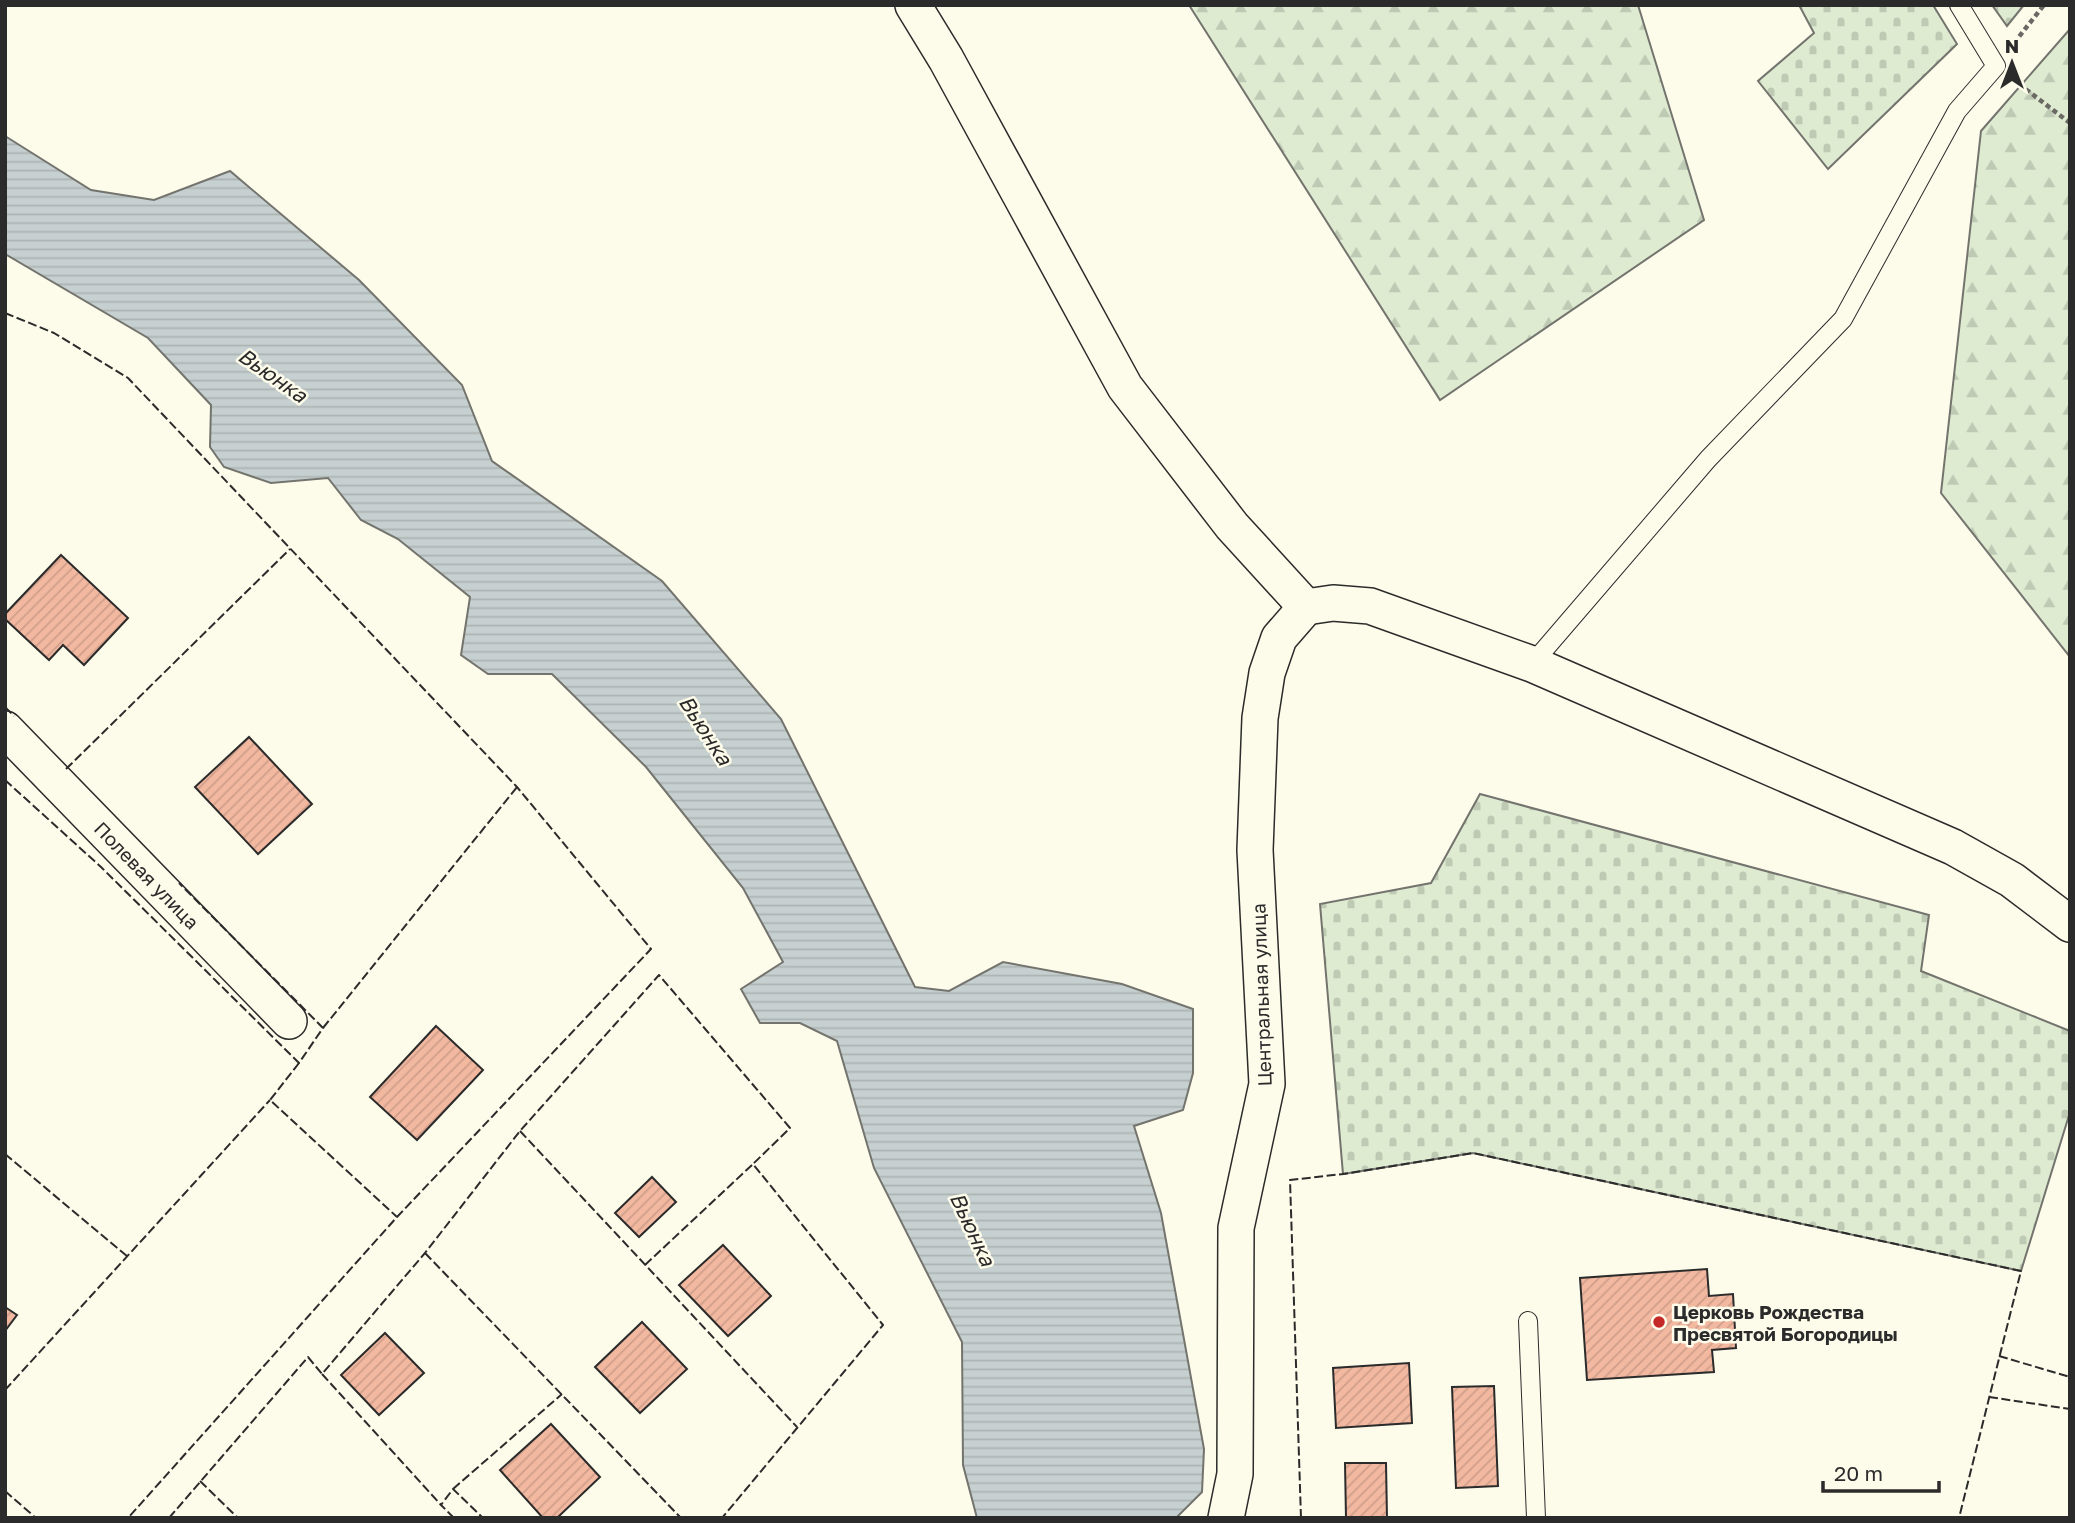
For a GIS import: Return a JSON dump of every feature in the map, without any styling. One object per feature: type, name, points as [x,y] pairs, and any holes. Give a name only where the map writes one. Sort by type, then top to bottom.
[{"type":"street","points":[[913,5],[946,59],[1125,387],[1232,526],[1306,607],[1333,603],[1370,606],[1532,664],[1953,847],[2012,880],[2070,924]]},
{"type":"street","name":"Центральная улица","points":[[1226,1518],[1235,1474],[1236,1228],[1267,1084],[1255,850],[1260,718],[1267,673],[1279,638],[1306,607]]},
{"type":"street","name":"Полевая улица","points":[[5,729],[289,1021]]},
{"type":"lane","points":[[1532,664],[1708,460],[1843,319],[1957,111],[1996,66],[1959,5]]},
{"type":"lane","points":[[1528,1321],[1535,1518]]},
{"type":"path","points":[[2043,5],[1996,66],[2070,123]]},
{"type":"green space","points":[[1189,5],[1638,5],[1704,220],[1440,400]]},
{"type":"green space","points":[[1799,5],[1933,5],[1957,44],[1828,169],[1758,81],[1814,33]]},
{"type":"green space","points":[[1992,5],[2024,5],[2007,26]]},
{"type":"green space","points":[[2070,29],[2070,657],[1941,493],[1981,131]]},
{"type":"green space","points":[[1480,794],[1929,915],[1921,971],[2070,1031],[2070,1112],[2021,1271],[1473,1153],[1343,1174],[1320,904],[1431,883]]},
{"type":"water","name":"Вьюнка","points":[[5,136],[91,190],[154,200],[230,171],[359,280],[462,385],[492,461],[662,581],[781,719],[915,987],[949,991],[1003,962],[1122,984],[1193,1009],[1193,1073],[1183,1110],[1134,1126],[1161,1213],[1204,1449],[1202,1492],[1176,1518],[977,1518],[963,1465],[962,1342],[874,1168],[837,1041],[800,1023],[760,1023],[741,989],[783,962],[743,888],[646,767],[552,674],[488,674],[461,655],[470,597],[398,539],[361,520],[328,478],[271,483],[224,467],[210,447],[211,405],[148,338],[5,254]]},
{"type":"building","points":[[61,555],[128,618],[84,665],[63,645],[49,660],[5,619],[5,614]]},
{"type":"building","points":[[249,737],[312,804],[258,854],[195,787]]},
{"type":"building","points":[[436,1026],[483,1070],[417,1140],[370,1097]]},
{"type":"building","points":[[652,1177],[676,1202],[639,1237],[615,1213]]},
{"type":"building","points":[[723,1245],[771,1296],[728,1336],[679,1285]]},
{"type":"building","name":"Церковь Рождества Пресвятой Богородицы","points":[[1707,1269],[1709,1296],[1733,1294],[1736,1348],[1712,1350],[1714,1372],[1587,1380],[1580,1278]]},
{"type":"building","points":[[5,1307],[17,1315],[5,1331]]},
{"type":"building","points":[[642,1322],[687,1369],[640,1413],[595,1367]]},
{"type":"building","points":[[385,1333],[424,1373],[379,1415],[341,1375]]},
{"type":"building","points":[[1409,1363],[1412,1423],[1336,1428],[1333,1368]]},
{"type":"building","points":[[1494,1386],[1498,1486],[1456,1488],[1452,1387]]},
{"type":"building","points":[[551,1424],[600,1477],[557,1518],[543,1518],[500,1470]]},
{"type":"building","points":[[1345,1463],[1386,1463],[1387,1518],[1346,1518]]},
{"type":"fence","points":[[5,313],[54,333],[128,378],[517,787],[651,949],[397,1217],[128,1518]]},
{"type":"fence","points":[[66,769],[290,549]]},
{"type":"fence","points":[[5,707],[14,716]]},
{"type":"fence","points":[[5,780],[101,867],[299,1063],[323,1028],[179,883]]},
{"type":"fence","points":[[323,1028],[517,787]]},
{"type":"fence","points":[[169,1518],[308,1357],[322,1374],[425,1253],[520,1131],[659,975],[790,1128],[753,1164],[883,1325],[722,1518]]},
{"type":"fence","points":[[299,1063],[270,1100],[397,1217]]},
{"type":"fence","points":[[5,1390],[270,1100]]},
{"type":"fence","points":[[520,1131],[797,1427]]},
{"type":"fence","points":[[1301,1518],[1290,1180],[1473,1153],[2021,1271],[1959,1518]]},
{"type":"fence","points":[[5,1154],[128,1257]]},
{"type":"fence","points":[[645,1265],[753,1164]]},
{"type":"fence","points":[[425,1253],[681,1518]]},
{"type":"fence","points":[[1999,1356],[2070,1377]]},
{"type":"fence","points":[[322,1374],[441,1505]]},
{"type":"fence","points":[[453,1489],[562,1394]]},
{"type":"fence","points":[[1989,1397],[2070,1409]]},
{"type":"fence","points":[[200,1481],[238,1518]]},
{"type":"fence","points":[[454,1518],[441,1505],[453,1489],[483,1518]]},
{"type":"fence","points":[[5,1491],[36,1518]]},
{"type":"place","name":"Церковь Рождества Пресвятой Богородицы","points":[[1659,1322]]}]
